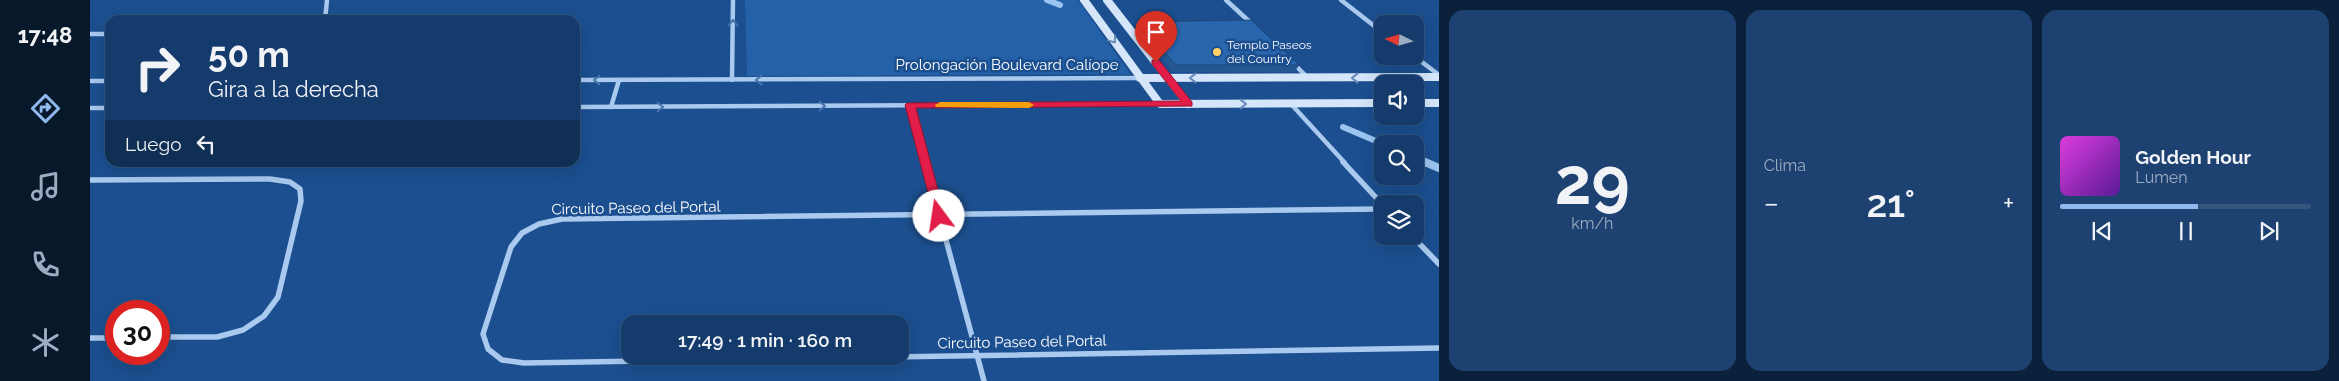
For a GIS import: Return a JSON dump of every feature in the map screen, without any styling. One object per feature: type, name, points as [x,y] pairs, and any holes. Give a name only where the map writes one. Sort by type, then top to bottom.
[{"type":"street","points":[[326,15],[327,0]]},
{"type":"street","points":[[732,80],[733,0]]},
{"type":"street","points":[[1084,0],[1160,104]]},
{"type":"street","points":[[1107,0],[1188,104]]},
{"type":"street","points":[[1226,0],[1259,31]]},
{"type":"street","points":[[1341,0],[1374,26]]},
{"type":"street","points":[[90,34],[105,34]]},
{"type":"street","points":[[1287,58],[1308,78]]},
{"type":"street","points":[[1424,64],[1439,76]]},
{"type":"street","name":"Prolongación Boulevard Calíope","points":[[580,80],[1439,76]]},
{"type":"street","points":[[611,107],[618,80]]},
{"type":"street","points":[[90,81],[105,81]]},
{"type":"street","points":[[580,108],[1374,103]]},
{"type":"street","points":[[1424,103],[1439,103]]},
{"type":"street","points":[[1291,104],[1374,195]]},
{"type":"street","points":[[910,105],[984,381]]},
{"type":"street","points":[[90,108],[105,108]]},
{"type":"street","points":[[90,180],[270,179],[290,182],[300,189],[302,201],[278,297],[264,316],[243,330],[217,337],[170,337]]},
{"type":"street","name":"Circuito Paseo del Portal","points":[[1374,209],[939,216],[562,219],[540,224],[522,234],[511,247],[484,334],[488,349],[502,360],[524,363],[1439,348]]},
{"type":"street","points":[[1421,245],[1439,264]]},
{"type":"street","points":[[90,338],[105,338]]},
{"type":"shaded area","points":[[745,0],[1078,0],[1130,74],[747,76]]},
{"type":"building","name":"Templo Paseos del Country","points":[[1251,20],[1299,65],[1176,65],[1139,22]]},
{"type":"waterway","points":[[1047,0],[1060,5]]},
{"type":"waterway","points":[[1343,127],[1374,140]]},
{"type":"waterway","points":[[1424,161],[1428,163]]},
{"type":"waterway","points":[[1425,162],[1439,168]]},
{"type":"slow traffic","points":[[940,105],[1029,105]]},
{"type":"place","name":"Templo Paseos del Country","points":[[1217,52]]},
{"type":"route","points":[[939,216],[910,105],[1188,104],[1156,62]]}]
